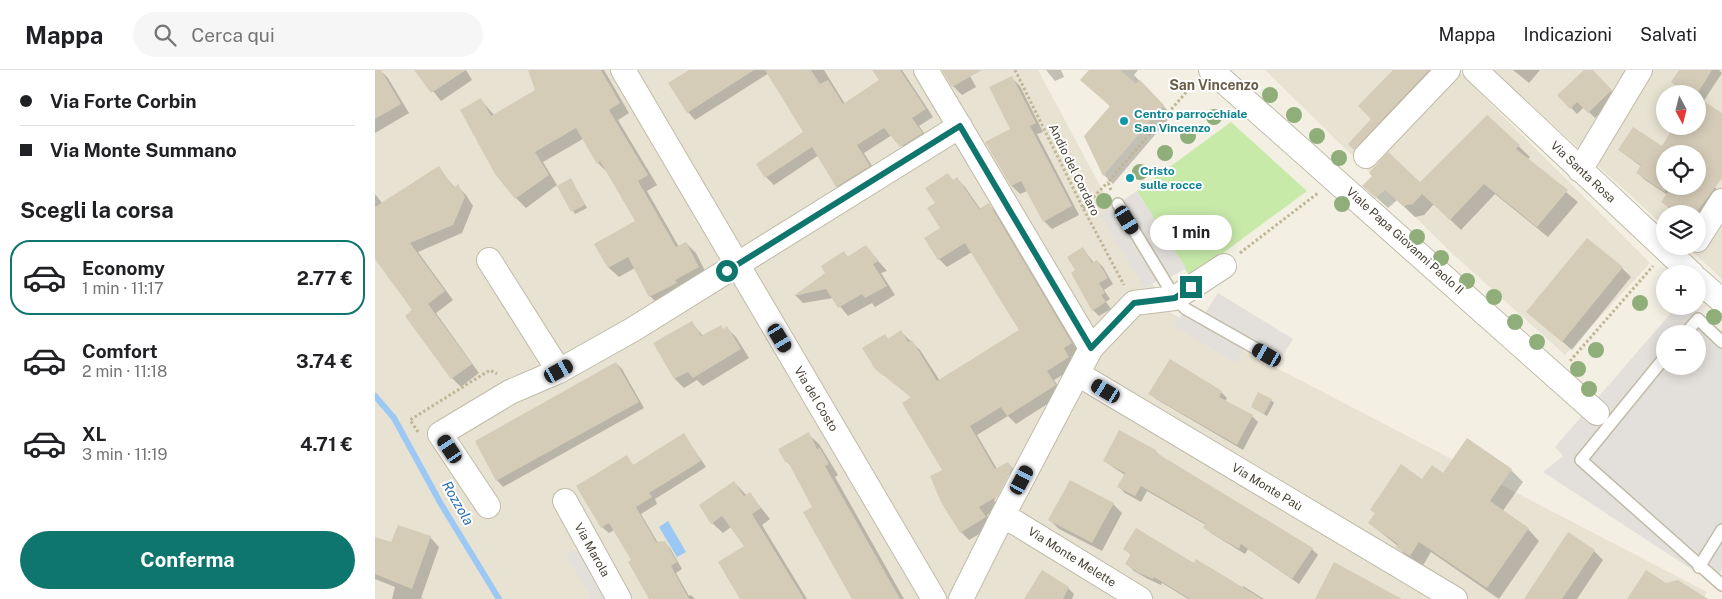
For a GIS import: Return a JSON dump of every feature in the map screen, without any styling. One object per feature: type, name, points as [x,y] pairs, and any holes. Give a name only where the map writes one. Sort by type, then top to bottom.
[{"type":"street","name":"Via del Costo","points":[[623,70],[934,599]]},
{"type":"street","points":[[926,70],[1091,348]]},
{"type":"street","points":[[1366,156],[1448,70]]},
{"type":"street","name":"Via Santa Rosa","points":[[1475,70],[1580,170],[1690,265]]},
{"type":"street","points":[[1580,170],[1640,70]]},
{"type":"street","name":"Viale Papa Giovanni Paolo II","points":[[1205,74],[1604,418]]},
{"type":"street","points":[[488,506],[440,434],[510,392],[559,371],[632,330],[960,126]]},
{"type":"street","points":[[1706,226],[1722,201]]},
{"type":"street","points":[[489,260],[559,371]]},
{"type":"street","points":[[961,599],[1091,348],[1134,303],[1175,298],[1224,266]]},
{"type":"street","name":"Via Santa Rosa","points":[[1706,283],[1722,301]]},
{"type":"street","name":"Via Monte Paù","points":[[1078,374],[1455,599]]},
{"type":"street","name":"Via Marola","points":[[565,501],[619,599]]},
{"type":"street","name":"Via Monte Melette","points":[[1003,515],[1140,599]]},
{"type":"lane","points":[[1118,204],[1175,298],[1186,309],[1267,355]]},
{"type":"lane","points":[[1693,325],[1698,319],[1704,325]]},
{"type":"lane","points":[[1706,327],[1722,342]]},
{"type":"lane","points":[[1656,366],[1604,418],[1581,460],[1722,585]]},
{"type":"lane","points":[[1699,566],[1722,530]]},
{"type":"path","name":"Andio del Cordaro","points":[[1015,70],[1083,208],[1134,303]]},
{"type":"path","points":[[1083,208],[1205,74]]},
{"type":"path","points":[[1108,182],[1118,204]]},
{"type":"path","points":[[1224,266],[1322,190]]},
{"type":"path","points":[[1556,376],[1658,261]]},
{"type":"shaded area","points":[[375,70],[1038,70],[1167,311],[1707,592],[1703,599],[375,599]]},
{"type":"shaded area","points":[[1265,70],[1457,70],[1650,263],[1565,355],[1454,255]]},
{"type":"shaded area","points":[[1493,70],[1722,70],[1722,279],[1696,255],[1706,255],[1706,205],[1656,205],[1656,219]]},
{"type":"shaded area","points":[[1137,191],[1186,268],[1159,284],[1157,281],[1145,288],[1100,215]]},
{"type":"shaded area","points":[[1218,293],[1293,339],[1276,366],[1244,349],[1237,363],[1174,326],[1189,304],[1205,313]]},
{"type":"shaded area","points":[[1669,315],[1702,315],[1722,332],[1722,569],[1714,584],[1543,472],[1563,456],[1555,447],[1656,330],[1656,375],[1706,375],[1706,325],[1661,325]]},
{"type":"shaded area","points":[[569,550],[583,553],[610,599],[592,599],[568,558]]},
{"type":"green space","points":[[1231,122],[1307,191],[1219,256],[1188,274],[1137,191]]},
{"type":"water","points":[[668,521],[686,552],[677,557],[659,527]]},
{"type":"building","points":[[375,70],[381,70],[401,104],[375,119]]},
{"type":"building","points":[[414,70],[466,70],[431,93]]},
{"type":"building","points":[[528,70],[601,70],[620,103],[609,110],[648,175],[638,181],[676,247],[686,242],[699,267],[675,280],[677,283],[649,297],[628,257],[608,268],[594,244],[635,221],[600,161],[597,164],[576,128],[535,152],[549,175],[515,199],[495,174],[460,110],[481,98],[491,116],[535,90]]},
{"type":"building","points":[[689,70],[754,70],[687,113],[668,83]]},
{"type":"building","points":[[765,70],[811,70],[820,84],[828,80],[843,104],[879,80],[872,70],[900,70],[926,109],[912,118],[923,133],[900,147],[884,128],[857,145],[870,166],[836,187],[812,147],[765,178],[756,164],[803,132]]},
{"type":"building","points":[[942,70],[982,70],[952,87]]},
{"type":"building","name":"Centro parrocchiale San Vincenzo","points":[[1089,70],[1120,70],[1136,84],[1140,80],[1164,105],[1103,176],[1084,136],[1110,106],[1080,80]]},
{"type":"building","points":[[1393,70],[1429,70],[1354,150],[1348,144],[1371,119],[1358,106]]},
{"type":"building","points":[[1584,70],[1593,70],[1612,90],[1588,113],[1577,102],[1570,109],[1557,95]]},
{"type":"building","points":[[1679,70],[1712,70],[1703,85],[1676,85],[1671,82]]},
{"type":"building","points":[[1012,76],[1036,123],[1030,126],[1072,206],[1043,222],[1021,181],[1011,186],[985,142],[1010,129],[989,87]]},
{"type":"building","points":[[1706,103],[1722,113],[1722,178],[1702,205],[1665,205],[1661,202],[1666,195],[1706,195],[1706,145],[1663,145],[1669,135],[1706,135]]},
{"type":"building","points":[[1487,115],[1520,145],[1516,149],[1568,190],[1537,227],[1484,184],[1450,220],[1422,194],[1413,204],[1403,206],[1385,190],[1376,198],[1362,186],[1372,176],[1369,173],[1388,152],[1420,182]]},
{"type":"building","points":[[1633,127],[1660,145],[1656,145],[1656,186],[1636,173],[1641,165],[1618,150]]},
{"type":"building","points":[[439,166],[454,188],[458,184],[465,197],[453,225],[410,243],[445,291],[428,304],[472,364],[451,379],[405,316],[412,310],[375,259],[375,207]]},
{"type":"building","points":[[948,173],[953,180],[957,177],[979,209],[989,203],[1072,343],[1064,348],[1069,357],[1047,371],[1056,385],[1007,416],[1001,407],[970,426],[995,469],[1008,462],[1012,469],[998,496],[979,507],[986,517],[960,533],[941,502],[930,476],[942,470],[902,403],[911,397],[875,369],[862,348],[885,334],[888,339],[901,330],[908,342],[912,340],[937,381],[1019,330],[965,243],[938,260],[924,238],[940,228],[927,208],[935,203],[925,188]]},
{"type":"building","points":[[571,178],[585,205],[571,212],[557,186]]},
{"type":"building","points":[[1587,238],[1623,267],[1562,342],[1526,312]]},
{"type":"building","points":[[866,245],[879,261],[873,264],[887,286],[865,298],[862,294],[838,308],[826,289],[794,296],[825,273],[821,266],[844,251],[847,257]]},
{"type":"building","points":[[1083,247],[1092,263],[1097,260],[1108,278],[1099,283],[1105,293],[1101,295],[1106,302],[1092,311],[1071,273],[1075,270],[1067,257]]},
{"type":"building","points":[[692,321],[701,336],[721,325],[723,329],[727,326],[741,349],[693,378],[688,372],[674,379],[653,343]]},
{"type":"building","points":[[1170,359],[1222,391],[1219,397],[1253,415],[1237,445],[1148,394]]},
{"type":"building","points":[[616,362],[639,402],[496,481],[475,441]]},
{"type":"building","points":[[1258,392],[1272,399],[1264,414],[1251,407]]},
{"type":"building","points":[[1119,430],[1156,450],[1155,452],[1313,548],[1292,579],[1241,544],[1239,549],[1203,528],[1206,524],[1141,486],[1135,496],[1117,487],[1125,473],[1103,461]]},
{"type":"building","points":[[809,432],[817,449],[820,448],[829,464],[825,466],[900,599],[852,599],[803,512],[812,507],[788,462],[785,462],[778,449]]},
{"type":"building","points":[[684,433],[701,461],[649,493],[652,497],[636,507],[656,542],[665,541],[677,562],[671,566],[689,599],[649,599],[628,562],[631,560],[609,523],[601,528],[576,486],[627,455],[633,465]]},
{"type":"building","points":[[1467,438],[1512,469],[1490,501],[1529,528],[1487,588],[1419,542],[1410,556],[1395,547],[1398,544],[1368,523],[1375,513],[1370,510],[1401,464],[1422,479],[1432,465],[1443,473]]},
{"type":"building","points":[[1070,480],[1114,503],[1092,543],[1048,520]]},
{"type":"building","points":[[734,481],[744,496],[750,492],[761,508],[752,514],[804,599],[740,599],[718,562],[744,546],[722,516],[711,524],[699,505]]},
{"type":"building","points":[[398,525],[431,536],[412,589],[375,574],[375,537],[391,542]]},
{"type":"building","points":[[1136,528],[1194,563],[1196,559],[1262,599],[1190,599],[1154,577],[1153,579],[1139,573],[1125,564],[1131,554],[1123,549]]},
{"type":"building","points":[[1568,532],[1595,550],[1562,599],[1524,599]]},
{"type":"building","points":[[1334,562],[1402,599],[1315,599]]},
{"type":"building","points":[[1042,570],[1069,587],[1063,599],[1024,599]]},
{"type":"building","points":[[1646,570],[1666,583],[1678,580],[1708,599],[1627,599]]},
{"type":"waterway","name":"Rozzola","points":[[375,396],[394,418],[441,504],[499,599]]},
{"type":"place","name":"Centro parrocchiale San Vincenzo","points":[[1124,121]]},
{"type":"place","name":"Cristo sulle rocce","points":[[1130,178]]},
{"type":"district","name":"San Vincenzo","points":[[1214,85]]},
{"type":"route","points":[[727,271],[960,126],[1091,348],[1134,303],[1175,298],[1191,287]]}]
